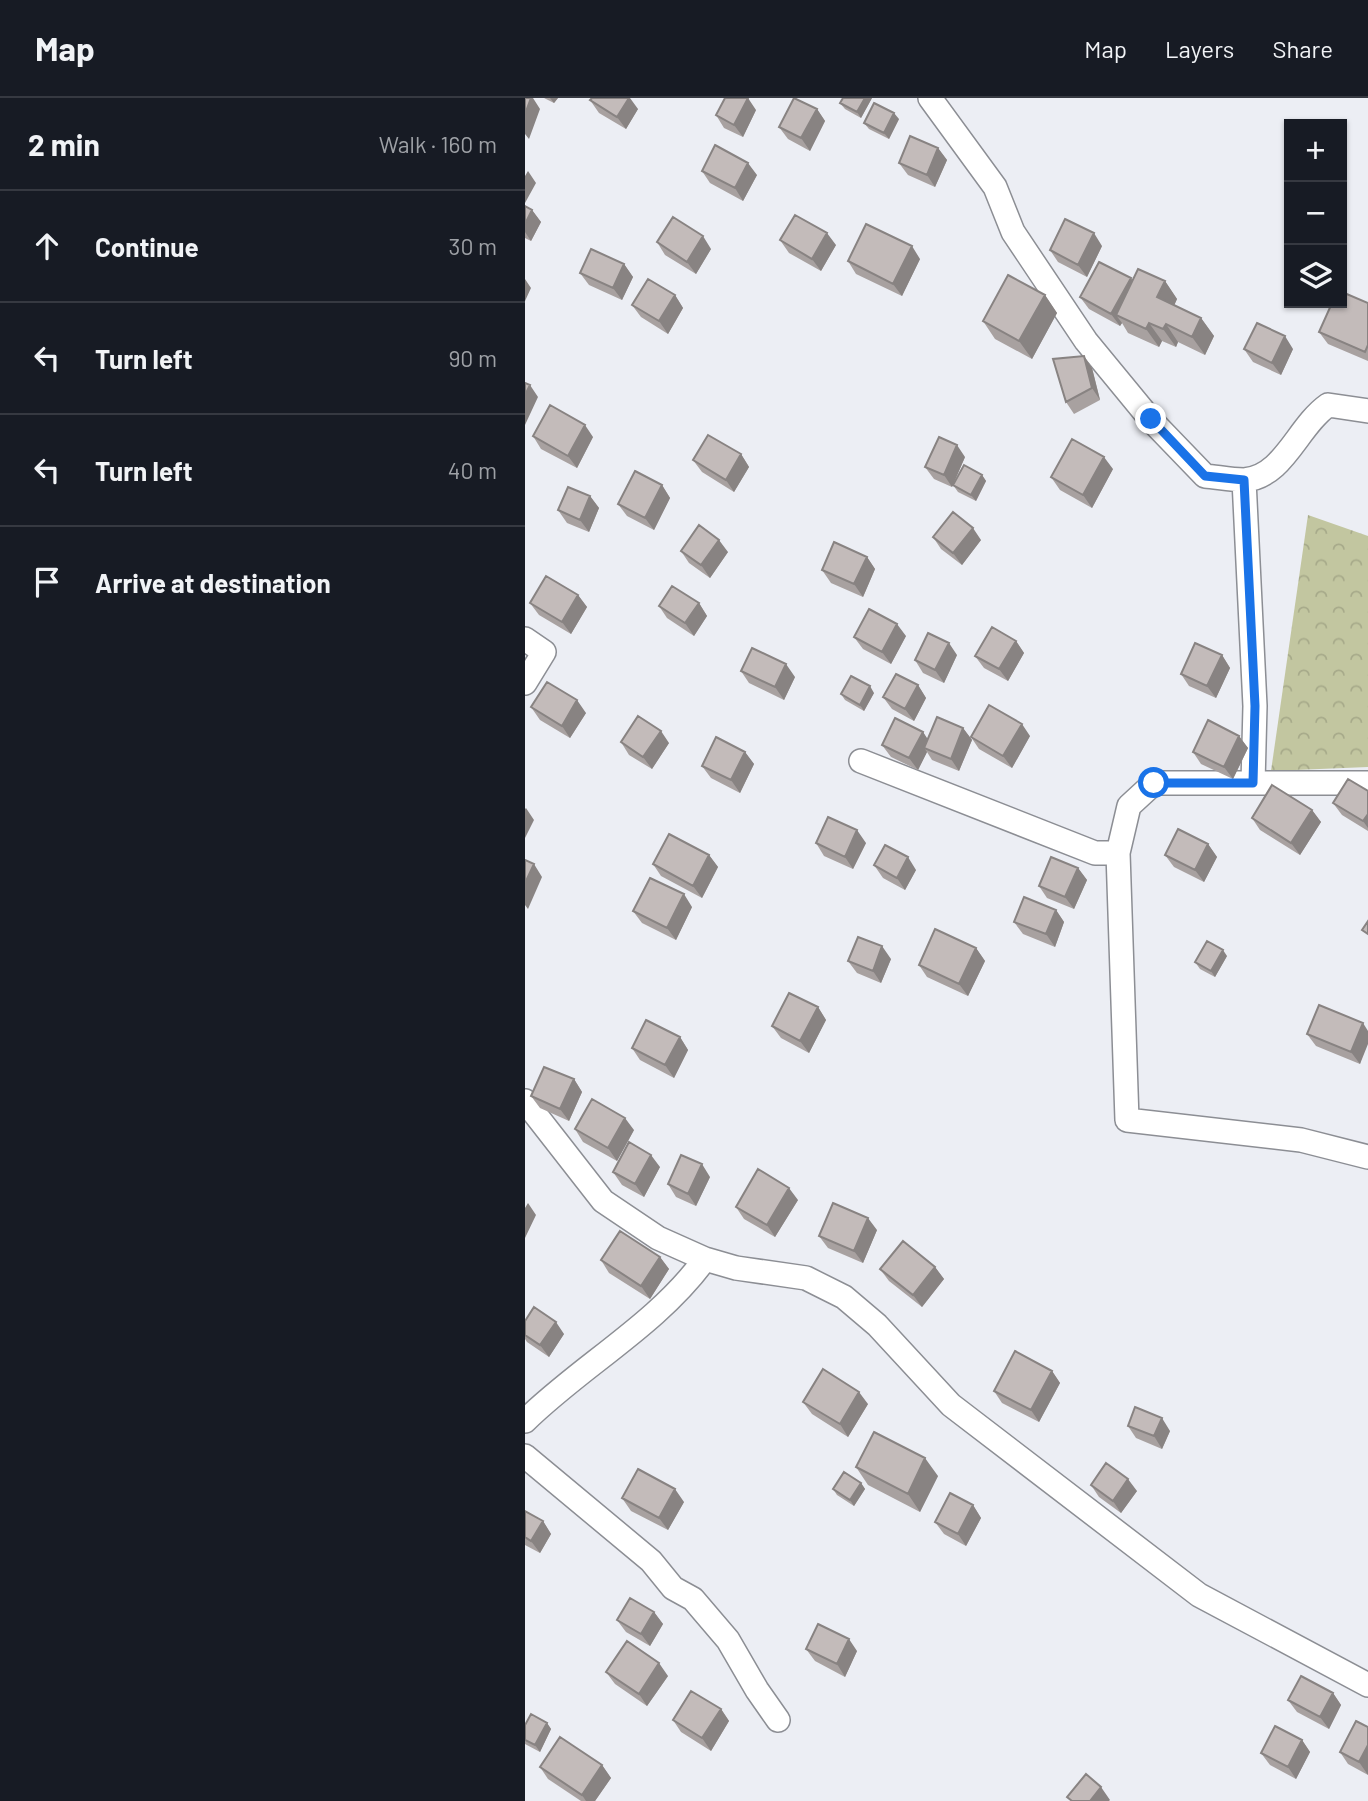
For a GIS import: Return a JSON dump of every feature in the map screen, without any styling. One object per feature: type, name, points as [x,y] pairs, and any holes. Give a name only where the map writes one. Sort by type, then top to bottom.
[{"type":"street","points":[[930,98],[995,187],[1013,232],[1086,341],[1151,419],[1205,476],[1244,480],[1269,474],[1314,415],[1328,405],[1368,411]]},
{"type":"street","points":[[1244,480],[1255,706],[1253,783]]},
{"type":"street","points":[[525,639],[544,652],[525,683]]},
{"type":"street","points":[[861,761],[1095,853],[1118,853]]},
{"type":"street","points":[[1368,783],[1154,783],[1129,806],[1118,853],[1127,1120],[1301,1140],[1368,1157]]},
{"type":"street","points":[[525,1101],[603,1201],[658,1238],[705,1259],[736,1268],[806,1278],[844,1297],[877,1325],[951,1405],[1188,1588],[1368,1685]]},
{"type":"street","points":[[525,1422],[550,1397],[651,1317],[705,1259]]},
{"type":"street","points":[[525,1456],[651,1561],[673,1588],[692,1599],[728,1640],[778,1720]]},
{"type":"green space","points":[[1308,515],[1368,536],[1368,767],[1271,771]]},
{"type":"building","points":[[525,98],[531,98],[525,114]]},
{"type":"building","points":[[629,98],[617,117],[590,100]]},
{"type":"building","points":[[725,98],[748,98],[734,125],[716,115]]},
{"type":"building","points":[[794,98],[817,109],[801,138],[779,127]]},
{"type":"building","points":[[843,98],[865,98],[857,112],[840,103]]},
{"type":"building","points":[[874,103],[894,113],[884,133],[864,123]]},
{"type":"building","points":[[910,136],[938,148],[927,175],[899,163]]},
{"type":"building","points":[[715,145],[748,163],[735,188],[702,171]]},
{"type":"building","points":[[525,206],[532,210],[525,224]]},
{"type":"building","points":[[795,215],[827,233],[812,259],[780,240]]},
{"type":"building","points":[[673,217],[703,236],[687,262],[657,242]]},
{"type":"building","points":[[1065,219],[1094,233],[1078,265],[1050,250]]},
{"type":"building","points":[[866,224],[912,246],[893,284],[848,261]]},
{"type":"building","points":[[591,249],[624,264],[613,288],[580,273]]},
{"type":"building","points":[[1099,262],[1131,278],[1111,314],[1080,297]]},
{"type":"building","points":[[1138,269],[1165,281],[1157,297],[1201,318],[1192,337],[1166,324],[1163,329],[1149,323],[1146,329],[1116,315]]},
{"type":"building","points":[[1008,275],[1045,295],[1019,341],[983,321]]},
{"type":"building","points":[[648,279],[675,295],[659,321],[632,305]]},
{"type":"building","points":[[1347,294],[1368,303],[1368,345],[1365,352],[1319,332],[1330,308],[1347,308]]},
{"type":"building","points":[[1257,323],[1285,336],[1272,363],[1244,349]]},
{"type":"building","points":[[1084,356],[1092,388],[1066,402],[1053,359]]},
{"type":"building","points":[[550,405],[585,425],[568,456],[533,436]]},
{"type":"building","points":[[708,435],[741,454],[726,480],[693,460]]},
{"type":"building","points":[[939,437],[957,445],[944,475],[925,467]]},
{"type":"building","points":[[1072,439],[1104,457],[1083,495],[1051,477]]},
{"type":"building","points":[[964,465],[982,475],[971,495],[953,485]]},
{"type":"building","points":[[635,471],[662,485],[645,518],[618,504]]},
{"type":"building","points":[[568,487],[590,496],[580,520],[558,510]]},
{"type":"building","points":[[953,512],[973,528],[953,553],[933,537]]},
{"type":"building","points":[[699,525],[719,540],[701,565],[681,551]]},
{"type":"building","points":[[834,542],[867,557],[854,584],[822,570]]},
{"type":"building","points":[[546,576],[578,595],[562,622],[530,603]]},
{"type":"building","points":[[672,586],[699,603],[685,623],[659,606]]},
{"type":"building","points":[[869,609],[897,624],[882,652],[854,637]]},
{"type":"building","points":[[992,627],[1016,641],[999,669],[975,656]]},
{"type":"building","points":[[928,633],[949,643],[935,670],[915,660]]},
{"type":"building","points":[[1195,643],[1222,655],[1207,686],[1181,674]]},
{"type":"building","points":[[752,648],[786,664],[775,687],[741,671]]},
{"type":"building","points":[[896,674],[918,685],[905,709],[883,697]]},
{"type":"building","points":[[851,676],[870,686],[860,705],[841,694]]},
{"type":"building","points":[[547,682],[577,700],[562,726],[531,707]]},
{"type":"building","points":[[989,705],[1022,724],[1003,756],[971,737]]},
{"type":"building","points":[[638,716],[661,731],[643,757],[621,742]]},
{"type":"building","points":[[937,717],[963,728],[951,759],[924,748]]},
{"type":"building","points":[[895,718],[923,732],[909,758],[882,745]]},
{"type":"building","points":[[1208,720],[1239,736],[1224,767],[1193,752]]},
{"type":"building","points":[[716,737],[745,752],[731,780],[702,766]]},
{"type":"building","points":[[1348,779],[1368,791],[1368,814],[1363,821],[1333,803]]},
{"type":"building","points":[[1272,785],[1312,810],[1291,843],[1252,818]]},
{"type":"building","points":[[828,817],[857,830],[845,857],[816,843]]},
{"type":"building","points":[[1178,829],[1208,844],[1195,870],[1165,855]]},
{"type":"building","points":[[669,834],[709,855],[693,886],[653,864]]},
{"type":"building","points":[[885,845],[908,857],[897,878],[874,865]]},
{"type":"building","points":[[1051,857],[1078,868],[1065,897],[1039,886]]},
{"type":"building","points":[[525,860],[534,864],[525,883]]},
{"type":"building","points":[[650,878],[684,894],[667,928],[633,911]]},
{"type":"building","points":[[1024,897],[1056,910],[1046,934],[1014,922]]},
{"type":"building","points":[[1368,921],[1368,934],[1362,930]]},
{"type":"building","points":[[935,929],[976,948],[959,984],[919,965]]},
{"type":"building","points":[[858,937],[882,946],[873,971],[848,961]]},
{"type":"building","points":[[1207,941],[1223,950],[1211,971],[1195,962]]},
{"type":"building","points":[[789,993],[818,1007],[800,1041],[772,1026]]},
{"type":"building","points":[[1319,1005],[1363,1023],[1351,1052],[1307,1034]]},
{"type":"building","points":[[646,1020],[680,1037],[665,1065],[632,1048]]},
{"type":"building","points":[[544,1067],[574,1079],[560,1109],[531,1096]]},
{"type":"building","points":[[592,1099],[625,1118],[608,1148],[575,1129]]},
{"type":"building","points":[[629,1142],[651,1155],[635,1184],[613,1172]]},
{"type":"building","points":[[681,1155],[702,1164],[688,1194],[668,1184]]},
{"type":"building","points":[[758,1169],[789,1188],[767,1225],[736,1207]]},
{"type":"building","points":[[833,1203],[868,1218],[854,1251],[819,1236]]},
{"type":"building","points":[[620,1231],[660,1257],[641,1286],[601,1260]]},
{"type":"building","points":[[903,1241],[935,1267],[913,1295],[880,1269]]},
{"type":"building","points":[[534,1307],[556,1322],[540,1345],[525,1335],[525,1321]]},
{"type":"building","points":[[1015,1351],[1052,1371],[1031,1410],[994,1391]]},
{"type":"building","points":[[823,1369],[859,1392],[840,1424],[803,1402]]},
{"type":"building","points":[[1135,1407],[1162,1418],[1154,1436],[1128,1426]]},
{"type":"building","points":[[874,1432],[925,1458],[908,1494],[856,1467]]},
{"type":"building","points":[[1106,1463],[1128,1479],[1113,1501],[1091,1485]]},
{"type":"building","points":[[638,1469],[675,1489],[659,1518],[622,1498]]},
{"type":"building","points":[[844,1472],[861,1483],[850,1500],[833,1489]]},
{"type":"building","points":[[950,1493],[973,1505],[958,1534],[935,1522]]},
{"type":"building","points":[[525,1511],[543,1521],[531,1541],[525,1537]]},
{"type":"building","points":[[630,1598],[654,1612],[641,1634],[617,1620]]},
{"type":"building","points":[[818,1624],[849,1639],[837,1664],[806,1649]]},
{"type":"building","points":[[627,1641],[659,1663],[639,1694],[606,1672]]},
{"type":"building","points":[[1301,1676],[1333,1693],[1320,1717],[1288,1700]]},
{"type":"building","points":[[691,1691],[721,1709],[702,1738],[673,1720]]},
{"type":"building","points":[[531,1714],[547,1723],[535,1745],[525,1740],[525,1725]]},
{"type":"building","points":[[1356,1721],[1368,1727],[1368,1745],[1359,1762],[1340,1752]]},
{"type":"building","points":[[1275,1726],[1302,1740],[1288,1767],[1261,1753]]},
{"type":"building","points":[[560,1737],[602,1765],[582,1795],[540,1767]]},
{"type":"building","points":[[1086,1774],[1101,1787],[1090,1801],[1072,1801],[1067,1797]]},
{"type":"route","points":[[1151,419],[1205,476],[1244,480],[1255,706],[1253,783],[1154,783]]}]
